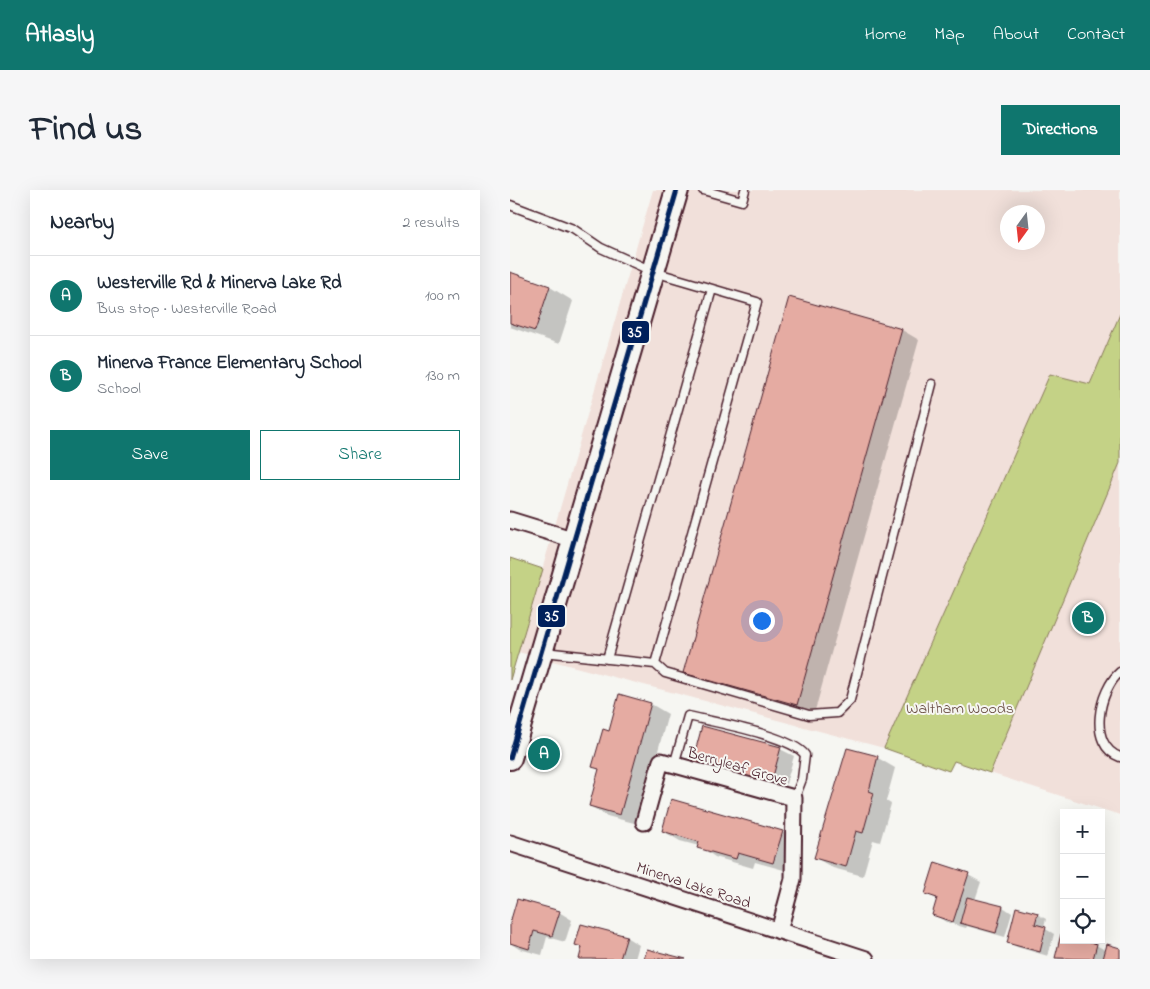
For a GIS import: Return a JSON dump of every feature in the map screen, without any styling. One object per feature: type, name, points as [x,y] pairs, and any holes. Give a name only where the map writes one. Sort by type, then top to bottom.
[{"type":"main road","points":[[510,758],[677,190]]},
{"type":"street","points":[[510,520],[575,540]]},
{"type":"street","name":"Berryleaf Grove","points":[[644,822],[662,761],[794,800],[793,879],[780,930]]},
{"type":"street","name":"Minerva Lake Road","points":[[510,843],[866,959]]},
{"type":"lane","points":[[703,190],[742,201],[745,190]]},
{"type":"lane","points":[[510,205],[573,229],[601,248],[654,272],[757,302],[655,664]]},
{"type":"lane","points":[[607,659],[712,289]]},
{"type":"lane","points":[[542,652],[655,664],[665,674],[809,716],[837,714],[850,700],[932,384]]},
{"type":"lane","points":[[1120,672],[1114,677],[1102,705],[1099,725],[1102,739],[1113,754],[1120,757]]},
{"type":"lane","points":[[674,765],[688,716],[783,740],[801,749],[805,754],[802,779],[794,800]]},
{"type":"shaded area","points":[[653,190],[1120,190],[1120,314],[1090,384],[1050,374],[884,748],[518,652]]},
{"type":"shaded area","points":[[1120,463],[1120,815],[990,773]]},
{"type":"green space","name":"Waltham Woods","points":[[1120,314],[1120,463],[990,773],[954,761],[949,771],[884,748],[1050,374],[1090,384]]},
{"type":"green space","points":[[510,558],[543,569],[510,680]]},
{"type":"building","points":[[510,272],[550,286],[535,331],[510,323]]},
{"type":"building","points":[[789,297],[902,329],[797,705],[683,673]]},
{"type":"building","points":[[619,694],[651,703],[620,815],[589,806],[599,769],[592,767],[603,729],[609,731]]},
{"type":"building","points":[[702,726],[781,747],[771,784],[692,763]]},
{"type":"building","points":[[847,748],[878,756],[869,791],[874,793],[863,833],[856,831],[846,867],[814,858]]},
{"type":"building","points":[[671,799],[783,831],[773,863],[738,853],[736,859],[697,848],[699,842],[662,831]]},
{"type":"building","points":[[935,862],[969,873],[953,922],[932,915],[937,898],[925,894]]},
{"type":"building","points":[[967,897],[1003,906],[996,933],[960,923]]},
{"type":"building","points":[[517,899],[560,911],[552,936],[534,931],[529,949],[510,943],[510,923]]},
{"type":"building","points":[[1016,907],[1038,913],[1035,924],[1046,927],[1040,952],[1007,943]]},
{"type":"building","points":[[581,924],[627,936],[620,959],[579,959],[582,947],[575,945]]},
{"type":"building","points":[[1060,938],[1060,944],[1097,944],[1093,959],[1055,958]]},
{"type":"building","points":[[1107,944],[1120,948],[1120,959],[1103,959]]},
{"type":"building","points":[[647,949],[686,959],[644,959]]},
{"type":"transit line","name":"35","points":[[510,758],[677,190]]},
{"type":"place","name":"Minerva France Elementary School","points":[[1088,618]]},
{"type":"place","name":"Westerville Rd & Minerva Lake Rd","points":[[544,754]]}]
